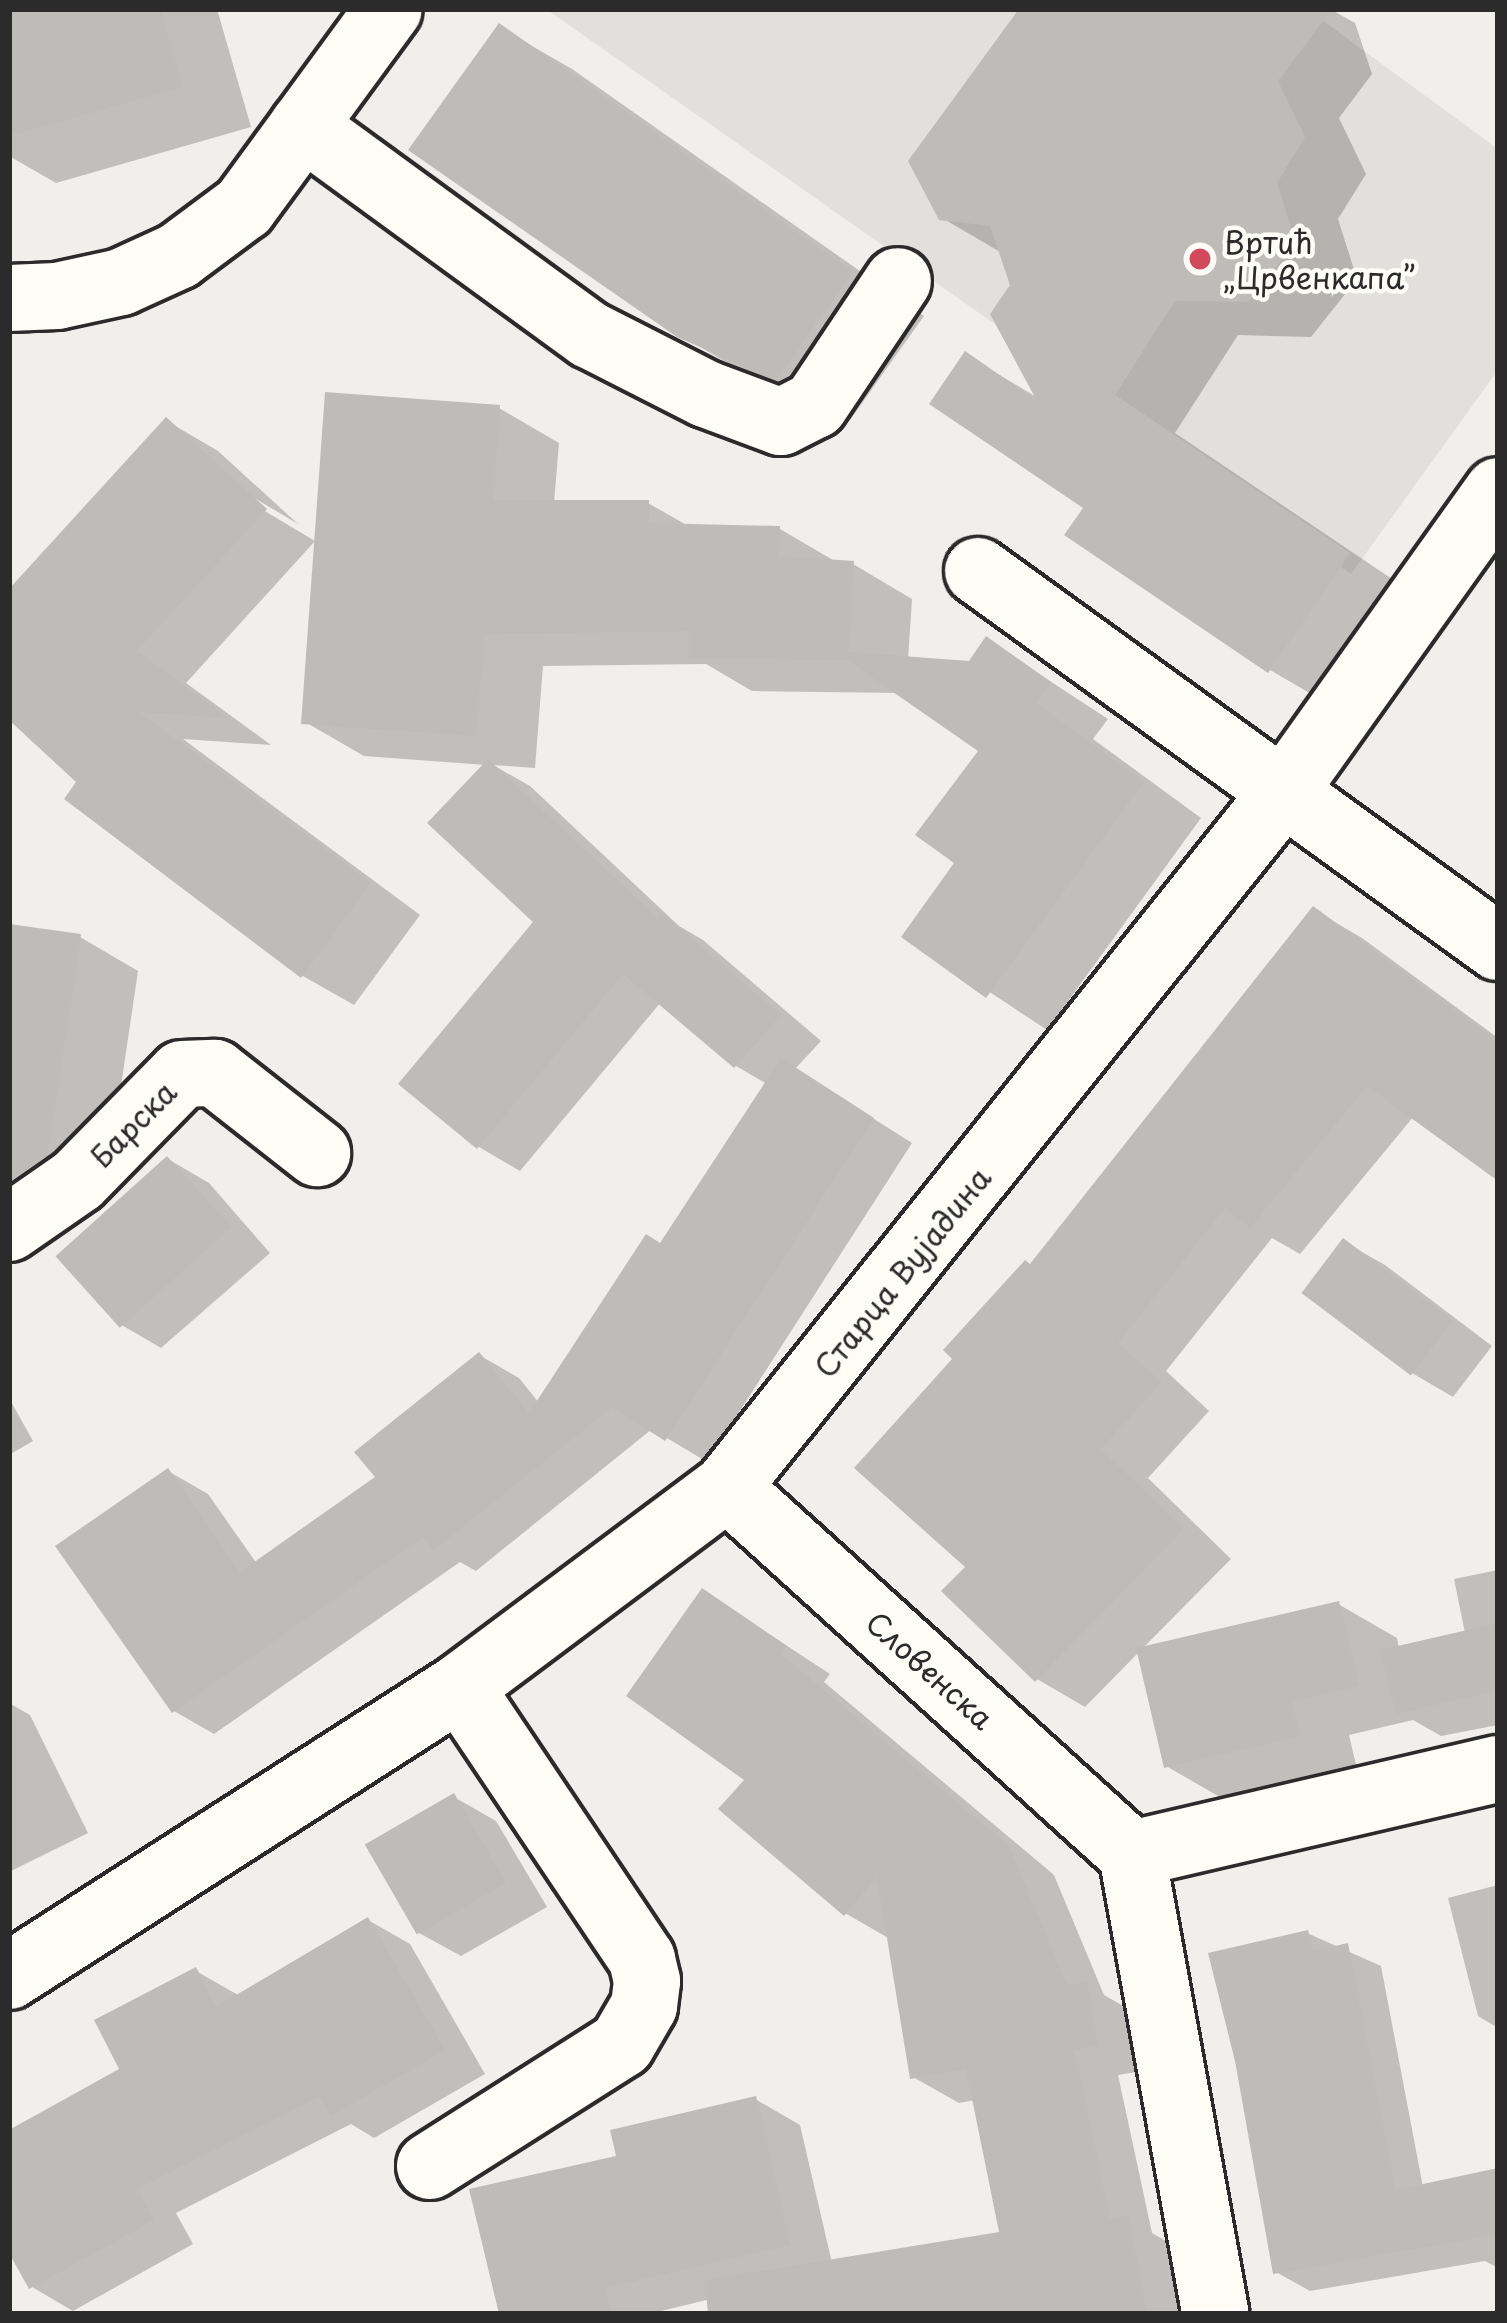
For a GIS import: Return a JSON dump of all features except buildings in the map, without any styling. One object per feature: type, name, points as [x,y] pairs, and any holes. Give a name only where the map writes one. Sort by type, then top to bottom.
[{"type":"street","points":[[9,298],[57,296],[121,282],[245,226],[303,126],[389,9]]},
{"type":"street","points":[[303,126],[590,335],[706,394],[781,422],[815,405],[898,281]]},
{"type":"street","name":"Старца Вујадина","points":[[9,1976],[460,1687],[727,1487],[1282,794],[1498,490]]},
{"type":"street","points":[[978,571],[1498,947]]},
{"type":"street","name":"Барска","points":[[9,1228],[78,1180],[182,1075],[198,1071],[215,1073],[317,1153]]},
{"type":"street","name":"Словенска","points":[[727,1487],[1132,1854]]},
{"type":"street","points":[[430,2166],[622,2044],[644,2006],[647,1981],[642,1959],[460,1687]]},
{"type":"street","points":[[1216,2314],[1132,1854],[1498,1768]]},
{"type":"shaded area","name":"Вртић „Црвенкапа”","points":[[546,9],[1307,9],[1498,149],[1498,370],[1351,574]]},
{"type":"place","name":"Вртић „Црвенкапа”","points":[[1200,259]]}]
